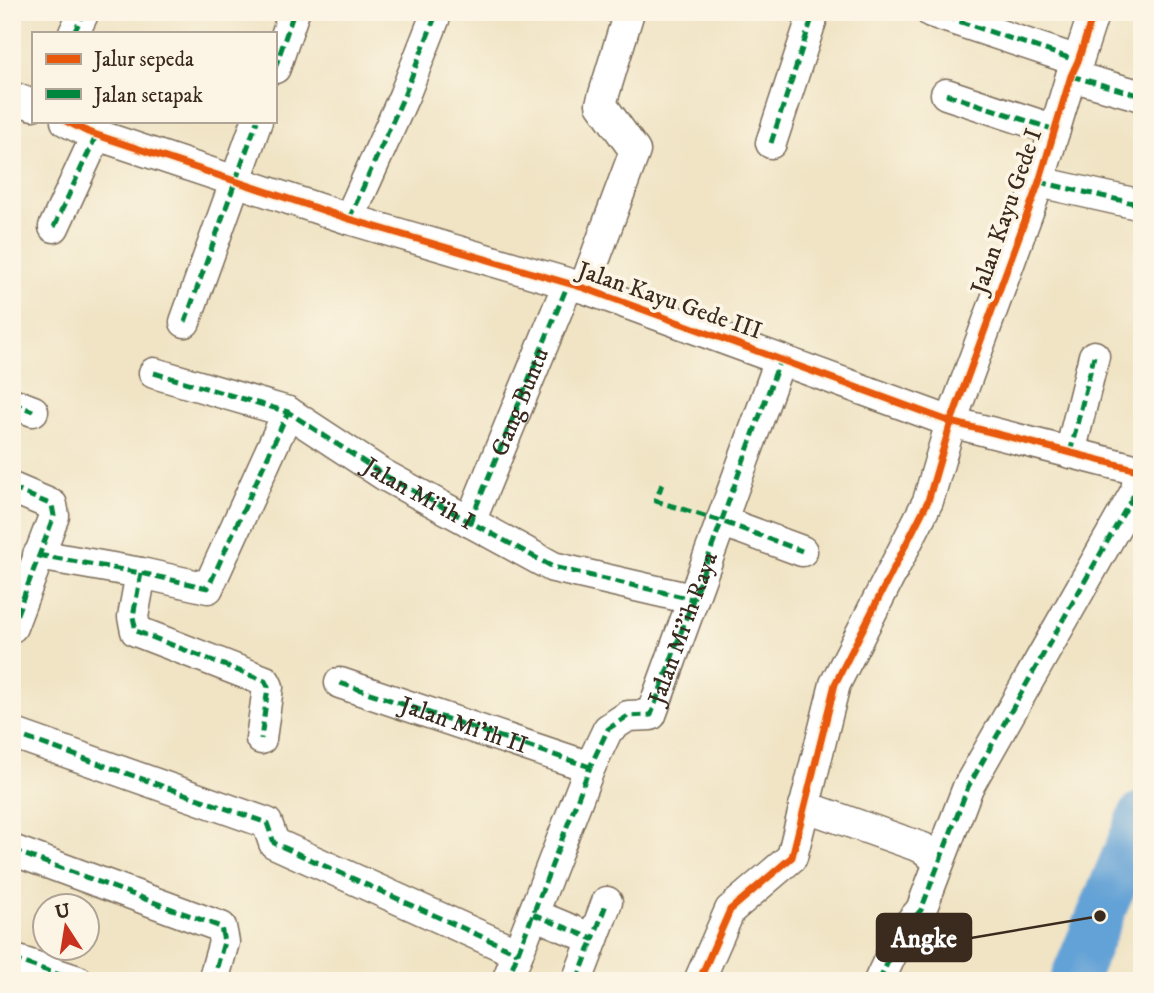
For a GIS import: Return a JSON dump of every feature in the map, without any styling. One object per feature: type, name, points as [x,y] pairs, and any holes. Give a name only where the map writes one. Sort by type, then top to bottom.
[{"type":"street","points":[[74,32],[84,12]]},
{"type":"street","points":[[276,65],[294,12]]},
{"type":"street","points":[[349,219],[404,96],[437,12]]},
{"type":"street","name":"Gang Buntu","points":[[470,522],[635,151],[601,104],[629,12]]},
{"type":"street","points":[[771,143],[814,12]]},
{"type":"street","points":[[931,12],[1142,96]]},
{"type":"street","name":"Jalan Kayu Gede I","points":[[699,981],[730,911],[792,857],[835,684],[928,501],[951,422],[1039,182],[1094,12]]},
{"type":"street","points":[[946,94],[1055,130]]},
{"type":"street","points":[[12,97],[32,105]]},
{"type":"street","name":"Jalan Kayu Gede III","points":[[68,122],[349,219],[576,286],[951,422],[1140,471]]},
{"type":"street","points":[[185,322],[257,122]]},
{"type":"street","points":[[54,227],[97,134]]},
{"type":"street","points":[[1039,182],[1142,205]]},
{"type":"street","points":[[1070,453],[1094,356]]},
{"type":"street","name":"Jalan Mi'ih Raya","points":[[507,981],[590,767],[608,729],[628,716],[651,715],[780,360]]},
{"type":"street","name":"Jalan Mi'ih I","points":[[155,373],[288,412],[384,475],[553,566],[692,599]]},
{"type":"street","points":[[38,555],[208,588],[288,412]]},
{"type":"street","points":[[879,981],[902,932],[921,910],[968,787],[1136,491],[1140,471]]},
{"type":"street","points":[[12,488],[52,505],[54,516],[12,627]]},
{"type":"street","points":[[721,521],[802,551]]},
{"type":"street","points":[[141,573],[133,617],[136,632],[265,681],[268,687],[261,739]]},
{"type":"street","name":"Jalan Mi'ih II","points":[[340,683],[590,767]]},
{"type":"street","points":[[12,733],[267,823],[274,843],[518,953]]},
{"type":"street","points":[[804,806],[923,848],[939,862]]},
{"type":"street","points":[[12,850],[221,927],[225,942],[213,981]]},
{"type":"street","points":[[578,981],[607,902]]},
{"type":"street","points":[[533,914],[593,939]]},
{"type":"street","points":[[12,959],[62,979]]},
{"type":"waterway","points":[[1073,981],[1142,815]]},
{"type":"marked path","points":[[74,32],[84,12]]},
{"type":"marked path","points":[[276,65],[294,12]]},
{"type":"marked path","points":[[349,219],[404,96],[437,12]]},
{"type":"marked path","points":[[771,143],[814,12]]},
{"type":"marked path","points":[[931,12],[1078,61]]},
{"type":"marked path","points":[[1071,76],[1142,96]]},
{"type":"marked path","points":[[946,94],[1055,130]]},
{"type":"marked path","points":[[185,322],[257,122]]},
{"type":"marked path","points":[[54,227],[97,134]]},
{"type":"marked path","points":[[1039,182],[1142,205]]},
{"type":"marked path","points":[[470,522],[568,284]]},
{"type":"marked path","points":[[1070,453],[1094,356]]},
{"type":"marked path","points":[[507,981],[590,767],[608,729],[628,716],[651,715],[780,360]]},
{"type":"marked path","points":[[154,373],[288,412],[384,475],[553,567],[692,599]]},
{"type":"marked path","points":[[12,403],[33,411]]},
{"type":"marked path","points":[[38,555],[208,588],[288,412]]},
{"type":"marked path","points":[[879,981],[902,932],[921,910],[968,787],[1136,491],[1139,471]]},
{"type":"marked path","points":[[662,484],[656,501],[721,521],[802,551]]},
{"type":"marked path","points":[[12,488],[52,505],[54,516],[12,627]]},
{"type":"marked path","points":[[141,573],[133,617],[136,631],[265,681],[268,687],[261,739]]},
{"type":"marked path","points":[[340,683],[590,767]]},
{"type":"marked path","points":[[12,733],[267,823],[274,843],[518,953]]},
{"type":"marked path","points":[[12,850],[221,927],[224,942],[213,981]]},
{"type":"marked path","points":[[533,914],[593,939],[607,902]]},
{"type":"marked path","points":[[577,981],[593,939]]},
{"type":"marked path","points":[[12,959],[78,981]]},
{"type":"cycle path","points":[[699,981],[730,910],[792,857],[835,684],[928,501],[951,422],[1039,182],[1071,76],[1094,12]]},
{"type":"cycle path","points":[[68,122],[88,132],[349,219],[584,288],[951,422],[1142,471]]},
{"type":"place","name":"Angke","points":[[1100,916]]}]
